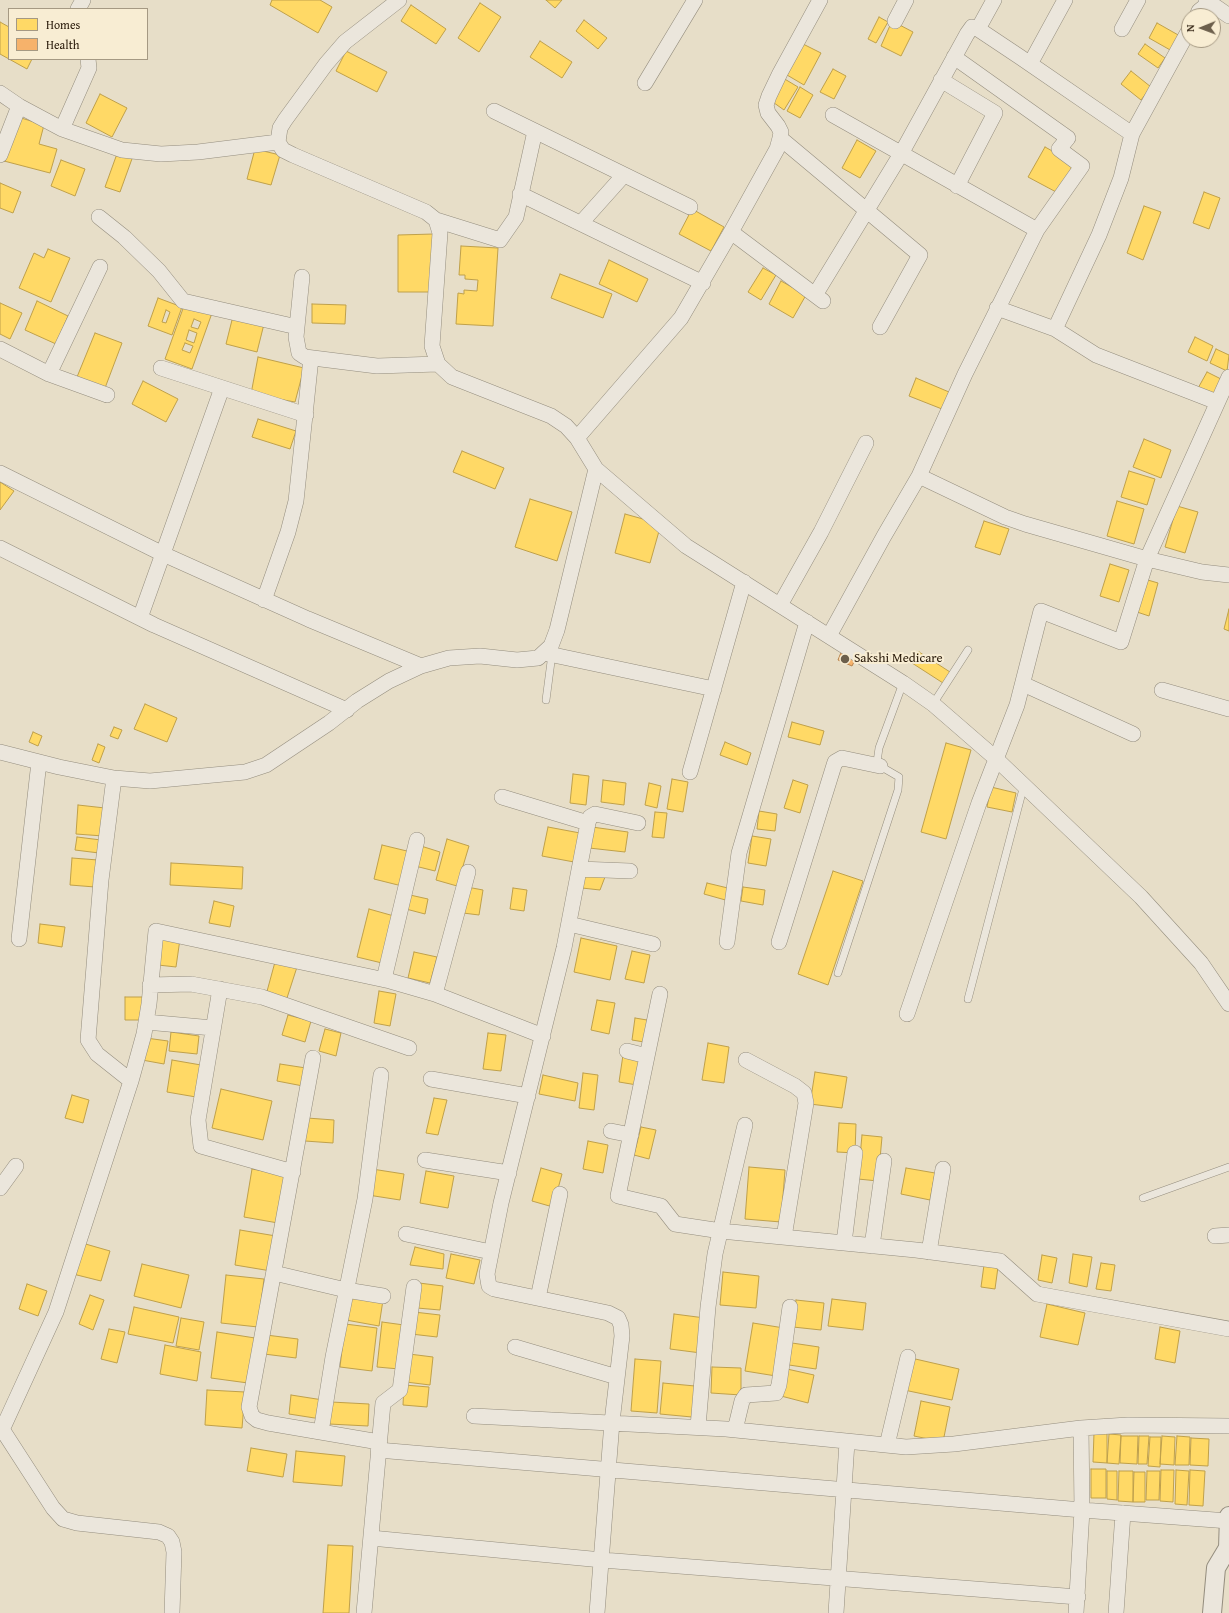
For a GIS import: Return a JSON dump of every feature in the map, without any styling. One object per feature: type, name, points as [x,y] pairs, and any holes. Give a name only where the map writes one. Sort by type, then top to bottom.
[{"type":"street","points":[[399,0],[345,42],[326,64],[283,124],[278,142],[283,150],[293,156],[426,212],[436,220],[500,240],[516,217],[535,131]]},
{"type":"street","points":[[645,84],[695,0]]},
{"type":"street","points":[[578,438],[681,318],[703,283],[777,149],[781,132],[768,113],[766,105],[780,73],[820,0]]},
{"type":"street","points":[[894,21],[906,0]]},
{"type":"street","points":[[978,29],[994,0]]},
{"type":"street","points":[[1030,64],[1065,0]]},
{"type":"street","points":[[1122,29],[1138,0]]},
{"type":"street","points":[[1207,2],[1229,16]]},
{"type":"street","points":[[731,232],[819,298],[866,210],[900,154],[970,29],[974,27],[1132,134]]},
{"type":"street","points":[[1055,329],[1099,235],[1120,178],[1132,134],[1181,45]]},
{"type":"street","points":[[829,636],[919,476],[997,308],[1037,230],[1082,166],[1059,149],[1068,138],[954,57]]},
{"type":"street","points":[[62,128],[89,68],[88,60]]},
{"type":"street","points":[[941,80],[995,113],[957,186]]},
{"type":"street","points":[[982,105],[995,86]]},
{"type":"street","points":[[0,93],[19,106],[62,128],[122,150],[161,154],[198,152],[278,142]]},
{"type":"street","points":[[0,155],[19,106]]},
{"type":"street","points":[[494,111],[623,176],[690,207]]},
{"type":"street","points":[[832,115],[1037,230]]},
{"type":"street","points":[[780,138],[920,255],[880,326]]},
{"type":"street","points":[[581,223],[623,176]]},
{"type":"street","points":[[520,194],[703,283]]},
{"type":"street","points":[[99,217],[124,237],[159,271],[183,301],[297,327]]},
{"type":"street","points":[[436,220],[440,233],[432,346],[438,364],[452,377],[551,416],[566,426],[578,438],[596,470],[686,546],[903,683],[933,704],[996,759],[1141,896],[1201,963],[1229,1000]]},
{"type":"street","points":[[49,374],[100,267]]},
{"type":"street","points":[[302,277],[297,327],[297,347],[299,353],[305,357],[377,366],[438,364]]},
{"type":"street","points":[[997,308],[1055,329],[1096,355],[1217,402]]},
{"type":"street","points":[[0,349],[49,374],[108,395]]},
{"type":"street","points":[[264,600],[288,532],[296,501],[311,358]]},
{"type":"street","points":[[161,368],[306,415]]},
{"type":"street","points":[[907,1014],[979,804],[1017,705],[1041,611],[1121,642],[1148,559],[1229,377]]},
{"type":"street","points":[[140,618],[222,388]]},
{"type":"street","points":[[780,605],[821,532],[866,443]]},
{"type":"street","points":[[548,653],[557,630],[596,470]]},
{"type":"street","points":[[0,473],[163,554],[264,600],[421,666]]},
{"type":"street","points":[[919,476],[1018,522],[1148,559],[1202,572],[1229,575]]},
{"type":"street","points":[[0,548],[140,618],[346,710]]},
{"type":"street","points":[[690,772],[744,582]]},
{"type":"street","points":[[727,942],[739,854],[807,622]]},
{"type":"street","points":[[0,752],[114,778],[150,781],[246,772],[266,765],[388,681],[421,666],[449,658],[480,656],[517,660],[538,658],[548,653],[714,689]]},
{"type":"street","points":[[1023,684],[1133,734]]},
{"type":"street","points":[[1162,690],[1229,709]]},
{"type":"street","points":[[779,942],[835,762],[842,758],[880,766]]},
{"type":"street","points":[[18,939],[39,762]]},
{"type":"street","points":[[114,778],[101,880],[88,1040],[97,1054],[131,1081]]},
{"type":"street","points":[[502,797],[588,823]]},
{"type":"street","points":[[597,1613],[612,1422],[622,1336],[621,1325],[618,1318],[608,1313],[494,1289],[489,1286],[487,1274],[509,1173],[569,924],[590,817],[595,814],[638,823]]},
{"type":"street","points":[[384,979],[417,840]]},
{"type":"street","points":[[579,869],[630,871]]},
{"type":"street","points":[[435,994],[468,872]]},
{"type":"street","points":[[569,924],[653,944]]},
{"type":"street","points":[[172,1613],[174,1552],[172,1542],[168,1536],[159,1532],[77,1523],[64,1518],[53,1508],[1,1428],[56,1312],[131,1081],[146,1022],[156,931],[384,979],[435,994],[543,1036]]},
{"type":"street","points":[[150,985],[191,984],[262,997],[409,1048]]},
{"type":"street","points":[[220,989],[198,1120],[200,1146],[293,1172]]},
{"type":"street","points":[[660,994],[618,1196],[660,1206],[675,1224],[721,1231],[929,1252],[1000,1261],[1037,1294],[1229,1329]]},
{"type":"street","points":[[146,1022],[213,1028]]},
{"type":"street","points":[[627,1051],[647,1056]]},
{"type":"street","points":[[313,1058],[249,1407],[252,1416],[257,1420],[321,1432],[379,1446],[845,1490],[1229,1521]]},
{"type":"street","points":[[746,1060],[795,1086],[804,1094],[806,1103],[784,1237]]},
{"type":"street","points":[[321,1432],[346,1290],[365,1199],[381,1074]]},
{"type":"street","points":[[431,1079],[528,1096]]},
{"type":"street","points":[[698,1427],[708,1307],[721,1231],[745,1124]]},
{"type":"street","points":[[611,1131],[630,1135]]},
{"type":"street","points":[[844,1243],[855,1153]]},
{"type":"street","points":[[425,1160],[509,1173]]},
{"type":"street","points":[[872,1246],[884,1161]]},
{"type":"street","points":[[0,1188],[16,1166]]},
{"type":"street","points":[[929,1252],[943,1169]]},
{"type":"street","points":[[538,1298],[560,1194]]},
{"type":"street","points":[[406,1234],[491,1252]]},
{"type":"street","points":[[274,1273],[346,1290],[383,1296]]},
{"type":"street","points":[[364,1613],[383,1403],[400,1390],[414,1287]]},
{"type":"street","points":[[735,1430],[742,1402],[746,1395],[776,1393],[779,1385],[790,1307]]},
{"type":"street","points":[[516,1347],[617,1377]]},
{"type":"street","points":[[887,1445],[908,1357]]},
{"type":"street","points":[[474,1416],[698,1427],[847,1442],[928,1446],[1081,1428],[1128,1425],[1229,1426]]},
{"type":"street","points":[[1076,1613],[1082,1510],[1081,1428]]},
{"type":"street","points":[[836,1613],[847,1442]]},
{"type":"street","points":[[1116,1613],[1123,1513]]},
{"type":"street","points":[[1212,1613],[1222,1568],[1228,1550],[1229,1516]]},
{"type":"street","points":[[371,1538],[602,1560],[838,1577],[1078,1597]]},
{"type":"lane","points":[[933,704],[968,650]]},
{"type":"lane","points":[[546,700],[548,653]]},
{"type":"lane","points":[[838,973],[900,783],[899,777],[880,766],[877,762],[880,748],[903,683]]},
{"type":"lane","points":[[968,999],[1024,785]]},
{"type":"lane","points":[[1143,1198],[1229,1167]]},
{"type":"building: Homes","points":[[272,0],[320,0],[332,7],[318,33],[270,5]]},
{"type":"building: Homes","points":[[546,0],[562,0],[555,8]]},
{"type":"building: Homes","points":[[480,3],[501,17],[479,52],[458,38]]},
{"type":"building: Homes","points":[[411,5],[446,29],[436,44],[401,21]]},
{"type":"building: Homes","points":[[879,17],[888,22],[876,43],[868,39]]},
{"type":"building: Homes","points":[[584,20],[607,38],[598,49],[576,31]]},
{"type":"building: Homes","points":[[892,21],[913,32],[901,56],[881,46]]},
{"type":"building: Homes","points":[[0,22],[8,26],[8,58],[0,54]]},
{"type":"building: Homes","points":[[1157,23],[1180,36],[1172,51],[1149,38]]},
{"type":"building: Homes","points":[[540,41],[572,62],[562,78],[530,57]]},
{"type":"building: Homes","points":[[803,44],[821,53],[804,85],[787,75]]},
{"type":"building: Homes","points":[[1145,44],[1165,58],[1158,68],[1138,54]]},
{"type":"building: Homes","points":[[346,51],[387,72],[377,92],[336,71]]},
{"type":"building: Homes","points":[[11,60],[32,60],[27,69]]},
{"type":"building: Homes","points":[[833,69],[846,76],[834,99],[820,92]]},
{"type":"building: Homes","points":[[1131,71],[1151,87],[1141,100],[1121,84]]},
{"type":"building: Homes","points":[[783,78],[798,87],[784,110],[770,100]]},
{"type":"building: Homes","points":[[800,87],[813,95],[800,118],[787,111]]},
{"type":"building: Homes","points":[[100,94],[127,108],[112,137],[86,123]]},
{"type":"building: Homes","points":[[18,117],[44,125],[39,144],[57,149],[50,173],[4,161]]},
{"type":"building: Homes","points":[[857,140],[876,151],[860,178],[842,168]]},
{"type":"building: Homes","points":[[1045,147],[1074,163],[1058,193],[1028,177]]},
{"type":"building: Homes","points":[[255,149],[280,155],[271,185],[247,179]]},
{"type":"building: Homes","points":[[118,151],[133,156],[120,192],[105,187]]},
{"type":"building: Homes","points":[[61,160],[85,169],[75,196],[51,186]]},
{"type":"building: Homes","points":[[0,183],[21,192],[13,213],[0,208]]},
{"type":"building: Homes","points":[[1204,192],[1220,198],[1209,229],[1193,223]]},
{"type":"building: Homes","points":[[1144,206],[1161,212],[1143,260],[1127,253]]},
{"type":"building: Homes","points":[[692,209],[724,227],[711,251],[679,234]]},
{"type":"building: Homes","points":[[434,234],[435,292],[398,292],[398,235]]},
{"type":"building: Homes","points":[[461,246],[498,248],[493,326],[456,324],[458,293],[464,294],[464,290],[477,291],[478,280],[465,279],[465,275],[459,275]]},
{"type":"building: Homes","points":[[48,249],[70,258],[51,302],[19,288],[34,253],[44,258]]},
{"type":"building: Homes","points":[[609,260],[648,279],[637,302],[599,284]]},
{"type":"building: Homes","points":[[763,268],[776,275],[761,300],[748,292]]},
{"type":"building: Homes","points":[[560,274],[612,294],[603,318],[551,298]]},
{"type":"building: Homes","points":[[781,281],[806,295],[793,318],[769,304]]},
{"type":"building: Homes","points":[[158,298],[182,307],[172,335],[148,326]],"holes":[[[166,310],[170,312],[166,323],[162,322]]]},
{"type":"building: Homes","points":[[37,301],[68,316],[56,344],[25,330]]},
{"type":"building: Homes","points":[[0,303],[22,313],[10,339],[0,334]]},
{"type":"building: Homes","points":[[185,303],[212,313],[192,369],[165,359]],"holes":[[[194,319],[201,322],[198,329],[191,327]],[[189,330],[197,333],[194,343],[186,340]],[[185,343],[193,346],[190,353],[182,350]]]},
{"type":"building: Homes","points":[[312,304],[346,305],[345,324],[312,323]]},
{"type":"building: Homes","points":[[233,316],[264,324],[257,352],[226,344]]},
{"type":"building: Homes","points":[[95,333],[122,343],[105,388],[77,377]]},
{"type":"building: Homes","points":[[1195,337],[1213,346],[1207,361],[1188,352]]},
{"type":"building: Homes","points":[[1216,349],[1229,355],[1227,371],[1210,363]]},
{"type":"building: Homes","points":[[258,357],[304,368],[295,402],[251,394]]},
{"type":"building: Homes","points":[[1207,372],[1225,381],[1215,400],[1197,390]]},
{"type":"building: Homes","points":[[916,378],[949,392],[942,409],[909,396]]},
{"type":"building: Homes","points":[[143,381],[178,399],[166,422],[132,404]]},
{"type":"building: Homes","points":[[258,419],[296,431],[290,449],[252,437]]},
{"type":"building: Homes","points":[[1144,439],[1171,450],[1161,478],[1133,467]]},
{"type":"building: Homes","points":[[462,451],[504,468],[495,489],[453,472]]},
{"type":"building: Homes","points":[[1129,471],[1155,479],[1147,505],[1121,497]]},
{"type":"building: Homes","points":[[0,482],[14,491],[0,510]]},
{"type":"building: Homes","points":[[530,499],[572,512],[557,561],[515,547]]},
{"type":"building: Homes","points":[[1117,501],[1144,509],[1134,544],[1107,536]]},
{"type":"building: Homes","points":[[1177,506],[1198,512],[1185,553],[1165,547]]},
{"type":"building: Homes","points":[[625,514],[661,524],[650,563],[615,553]]},
{"type":"building: Homes","points":[[984,521],[1009,529],[1000,555],[975,547]]},
{"type":"building: Homes","points":[[1110,564],[1129,570],[1119,602],[1100,596]]},
{"type":"building: Homes","points":[[1141,578],[1158,583],[1149,616],[1131,610]]},
{"type":"building: Homes","points":[[1229,609],[1229,631],[1224,629]]},
{"type":"building: Homes","points":[[919,652],[950,672],[943,683],[912,663]]},
{"type":"building: Homes","points":[[145,704],[177,718],[167,742],[134,729]]},
{"type":"building: Homes","points":[[792,722],[824,731],[820,745],[788,737]]},
{"type":"building: Homes","points":[[114,727],[122,730],[118,739],[110,736]]},
{"type":"building: Homes","points":[[33,732],[42,736],[38,746],[29,742]]},
{"type":"building: Homes","points":[[725,742],[751,753],[747,765],[720,755]]},
{"type":"building: Homes","points":[[946,743],[971,750],[946,839],[921,832]]},
{"type":"building: Homes","points":[[98,744],[105,747],[99,763],[92,760]]},
{"type":"building: Homes","points":[[573,774],[589,776],[586,805],[570,803]]},
{"type":"building: Homes","points":[[672,779],[688,782],[683,812],[667,809]]},
{"type":"building: Homes","points":[[603,780],[626,783],[624,805],[601,802]]},
{"type":"building: Homes","points":[[793,780],[808,785],[800,813],[784,808]]},
{"type":"building: Homes","points":[[649,783],[661,786],[657,808],[645,805]]},
{"type":"building: Homes","points":[[991,787],[1016,793],[1012,812],[987,807]]},
{"type":"building: Homes","points":[[78,805],[105,808],[103,836],[76,834]]},
{"type":"building: Homes","points":[[759,811],[777,814],[775,831],[757,829]]},
{"type":"building: Homes","points":[[655,812],[667,813],[664,838],[652,837]]},
{"type":"building: Homes","points":[[548,827],[580,833],[574,862],[542,856]]},
{"type":"building: Homes","points":[[592,827],[628,832],[625,852],[589,848]]},
{"type":"building: Homes","points":[[752,836],[771,839],[766,866],[748,863]]},
{"type":"building: Homes","points":[[77,837],[101,840],[99,853],[75,850]]},
{"type":"building: Homes","points":[[447,839],[469,846],[457,886],[436,880]]},
{"type":"building: Homes","points":[[382,845],[411,852],[402,886],[374,879]]},
{"type":"building: Homes","points":[[421,846],[440,852],[435,871],[415,866]]},
{"type":"building: Homes","points":[[72,858],[98,860],[95,887],[70,885]]},
{"type":"building: Homes","points":[[171,863],[243,867],[242,889],[170,885]]},
{"type":"building: Homes","points":[[833,871],[863,881],[828,985],[798,974]]},
{"type":"building: Homes","points":[[585,872],[605,877],[600,890],[582,888]]},
{"type":"building: Homes","points":[[707,883],[732,889],[729,901],[704,894]]},
{"type":"building: Homes","points":[[467,887],[483,890],[479,915],[463,913]]},
{"type":"building: Homes","points":[[743,887],[765,890],[763,905],[741,901]]},
{"type":"building: Homes","points":[[513,888],[527,890],[524,911],[510,909]]},
{"type":"building: Homes","points":[[410,895],[428,899],[425,914],[406,909]]},
{"type":"building: Homes","points":[[214,901],[234,906],[230,927],[209,923]]},
{"type":"building: Homes","points":[[369,909],[394,916],[382,963],[357,957]]},
{"type":"building: Homes","points":[[40,924],[65,927],[62,947],[38,943]]},
{"type":"building: Homes","points":[[162,937],[180,939],[176,967],[158,965]]},
{"type":"building: Homes","points":[[581,938],[617,946],[610,980],[574,972]]},
{"type":"building: Homes","points":[[632,951],[650,955],[644,983],[625,979]]},
{"type":"building: Homes","points":[[414,952],[437,957],[430,983],[408,978]]},
{"type":"building: Homes","points":[[275,962],[297,967],[286,1001],[266,995]]},
{"type":"building: Homes","points":[[379,991],[396,994],[390,1026],[374,1023]]},
{"type":"building: Homes","points":[[125,997],[145,997],[145,1020],[125,1020]]},
{"type":"building: Homes","points":[[597,1000],[615,1003],[609,1034],[591,1030]]},
{"type":"building: Homes","points":[[288,1015],[311,1021],[305,1042],[282,1035]]},
{"type":"building: Homes","points":[[635,1018],[653,1021],[650,1043],[632,1040]]},
{"type":"building: Homes","points":[[325,1029],[341,1033],[336,1056],[319,1051]]},
{"type":"building: Homes","points":[[171,1032],[199,1036],[197,1054],[169,1051]]},
{"type":"building: Homes","points":[[488,1033],[506,1035],[501,1071],[483,1069]]},
{"type":"building: Homes","points":[[146,1038],[168,1041],[164,1064],[142,1060]]},
{"type":"building: Homes","points":[[708,1043],[729,1047],[724,1083],[702,1080]]},
{"type":"building: Homes","points":[[623,1055],[641,1058],[637,1085],[619,1082]]},
{"type":"building: Homes","points":[[172,1060],[201,1065],[196,1097],[167,1092]]},
{"type":"building: Homes","points":[[280,1064],[306,1068],[303,1086],[277,1081]]},
{"type":"building: Homes","points":[[815,1072],[847,1077],[842,1108],[810,1104]]},
{"type":"building: Homes","points":[[583,1073],[598,1075],[594,1110],[579,1108]]},
{"type":"building: Homes","points":[[543,1075],[578,1083],[575,1101],[539,1094]]},
{"type":"building: Homes","points":[[221,1089],[272,1101],[263,1140],[212,1128]]},
{"type":"building: Homes","points":[[72,1095],[89,1100],[83,1123],[65,1118]]},
{"type":"building: Homes","points":[[434,1098],[447,1100],[438,1135],[426,1133]]},
{"type":"building: Homes","points":[[307,1118],[334,1120],[333,1143],[305,1141]]},
{"type":"building: Homes","points":[[839,1123],[856,1124],[855,1153],[837,1152]]},
{"type":"building: Homes","points":[[641,1127],[656,1130],[649,1159],[634,1155]]},
{"type":"building: Homes","points":[[862,1135],[882,1137],[878,1181],[858,1179]]},
{"type":"building: Homes","points":[[588,1141],[608,1145],[603,1173],[583,1169]]},
{"type":"building: Homes","points":[[749,1167],[785,1170],[781,1222],[745,1219]]},
{"type":"building: Homes","points":[[541,1168],[562,1174],[553,1207],[532,1201]]},
{"type":"building: Homes","points":[[906,1168],[935,1173],[930,1200],[901,1194]]},
{"type":"building: Homes","points":[[252,1169],[286,1175],[278,1223],[244,1217]]},
{"type":"building: Homes","points":[[372,1169],[404,1174],[400,1200],[368,1195]]},
{"type":"building: Homes","points":[[426,1171],[454,1176],[448,1208],[420,1203]]},
{"type":"building: Homes","points":[[240,1230],[276,1236],[271,1271],[235,1265]]},
{"type":"building: Homes","points":[[82,1243],[110,1251],[101,1281],[73,1274]]},
{"type":"building: Homes","points":[[415,1247],[444,1254],[443,1269],[410,1265]]},
{"type":"building: Homes","points":[[451,1254],[480,1260],[474,1284],[446,1278]]},
{"type":"building: Homes","points":[[1073,1254],[1092,1257],[1087,1287],[1069,1283]]},
{"type":"building: Homes","points":[[1042,1255],[1057,1258],[1052,1283],[1038,1280]]},
{"type":"building: Homes","points":[[1101,1263],[1115,1265],[1111,1291],[1096,1289]]},
{"type":"building: Homes","points":[[142,1264],[189,1275],[181,1308],[134,1296]]},
{"type":"building: Homes","points":[[984,1265],[998,1267],[995,1289],[981,1287]]},
{"type":"building: Homes","points":[[723,1272],[759,1276],[756,1308],[720,1305]]},
{"type":"building: Homes","points":[[226,1275],[264,1279],[258,1327],[221,1323]]},
{"type":"building: Homes","points":[[419,1283],[443,1286],[440,1310],[417,1308]]},
{"type":"building: Homes","points":[[27,1284],[47,1291],[38,1316],[19,1309]]},
{"type":"building: Homes","points":[[90,1295],[104,1300],[93,1330],[79,1324]]},
{"type":"building: Homes","points":[[350,1295],[383,1300],[379,1326],[346,1320]]},
{"type":"building: Homes","points":[[832,1299],[866,1303],[863,1330],[828,1326]]},
{"type":"building: Homes","points":[[796,1300],[824,1303],[821,1330],[793,1327]]},
{"type":"building: Homes","points":[[1047,1304],[1085,1313],[1078,1345],[1040,1337]]},
{"type":"building: Homes","points":[[134,1307],[179,1317],[173,1343],[128,1334]]},
{"type":"building: Homes","points":[[414,1312],[440,1315],[437,1337],[411,1334]]},
{"type":"building: Homes","points":[[674,1314],[705,1318],[701,1353],[670,1349]]},
{"type":"building: Homes","points":[[181,1318],[204,1322],[199,1350],[176,1346]]},
{"type":"building: Homes","points":[[382,1322],[404,1325],[399,1369],[377,1367]]},
{"type":"building: Homes","points":[[753,1323],[784,1328],[776,1376],[745,1371]]},
{"type":"building: Homes","points":[[345,1324],[377,1328],[372,1371],[340,1367]]},
{"type":"building: Homes","points":[[1160,1327],[1180,1331],[1175,1363],[1155,1359]]},
{"type":"building: Homes","points":[[109,1329],[125,1332],[117,1363],[101,1359]]},
{"type":"building: Homes","points":[[217,1332],[255,1338],[248,1383],[211,1378]]},
{"type":"building: Homes","points":[[266,1335],[298,1339],[296,1358],[264,1354]]},
{"type":"building: Homes","points":[[792,1343],[819,1347],[816,1369],[789,1365]]},
{"type":"building: Homes","points":[[165,1345],[201,1352],[197,1381],[160,1374]]},
{"type":"building: Homes","points":[[409,1354],[433,1357],[430,1385],[406,1382]]},
{"type":"building: Homes","points":[[911,1358],[959,1369],[952,1400],[904,1390]]},
{"type":"building: Homes","points":[[635,1359],[661,1361],[657,1413],[631,1411]]},
{"type":"building: Homes","points":[[712,1367],[741,1368],[741,1395],[711,1393]]},
{"type":"building: Homes","points":[[787,1369],[814,1375],[808,1403],[781,1396]]},
{"type":"building: Homes","points":[[663,1383],[695,1386],[692,1417],[660,1414]]},
{"type":"building: Homes","points":[[404,1385],[429,1387],[427,1407],[403,1405]]},
{"type":"building: Homes","points":[[207,1390],[245,1392],[242,1428],[205,1425]]},
{"type":"building: Homes","points":[[291,1395],[323,1400],[321,1419],[289,1414]]},
{"type":"building: Homes","points":[[921,1401],[950,1407],[943,1442],[914,1436]]},
{"type":"building: Homes","points":[[331,1402],[369,1404],[368,1426],[329,1424]]},
{"type":"building: Homes","points":[[1094,1433],[1107,1433],[1107,1463],[1093,1462]]},
{"type":"building: Homes","points":[[1109,1434],[1121,1435],[1119,1464],[1107,1463]]},
{"type":"building: Homes","points":[[1121,1436],[1138,1436],[1137,1464],[1120,1463]]},
{"type":"building: Homes","points":[[1139,1436],[1149,1436],[1147,1464],[1138,1464]]},
{"type":"building: Homes","points":[[1162,1436],[1175,1437],[1174,1465],[1160,1464]]},
{"type":"building: Homes","points":[[1177,1436],[1190,1437],[1189,1465],[1175,1465]]},
{"type":"building: Homes","points":[[1150,1437],[1161,1437],[1160,1467],[1148,1466]]},
{"type":"building: Homes","points":[[1191,1438],[1209,1439],[1208,1466],[1190,1465]]},
{"type":"building: Homes","points":[[251,1448],[287,1454],[283,1477],[247,1471]]},
{"type":"building: Homes","points":[[296,1451],[345,1456],[342,1486],[293,1482]]},
{"type":"building: Homes","points":[[1091,1469],[1106,1469],[1106,1498],[1091,1498]]},
{"type":"building: Homes","points":[[1161,1470],[1174,1470],[1173,1502],[1160,1501]]},
{"type":"building: Homes","points":[[1176,1470],[1189,1471],[1187,1505],[1175,1504]]},
{"type":"building: Homes","points":[[1190,1470],[1205,1471],[1203,1506],[1189,1505]]},
{"type":"building: Homes","points":[[1107,1471],[1117,1471],[1117,1500],[1107,1499]]},
{"type":"building: Homes","points":[[1119,1471],[1133,1471],[1133,1502],[1118,1501]]},
{"type":"building: Homes","points":[[1147,1471],[1160,1471],[1159,1500],[1146,1500]]},
{"type":"building: Homes","points":[[1134,1472],[1145,1472],[1145,1502],[1133,1502]]},
{"type":"building: Homes","points":[[328,1545],[353,1546],[349,1613],[323,1613]]},
{"type":"building: Health","points":[[842,650],[857,656],[852,666],[838,660]]},
{"type":"place","name":"Sakshi Medicare","points":[[845,659]]}]
